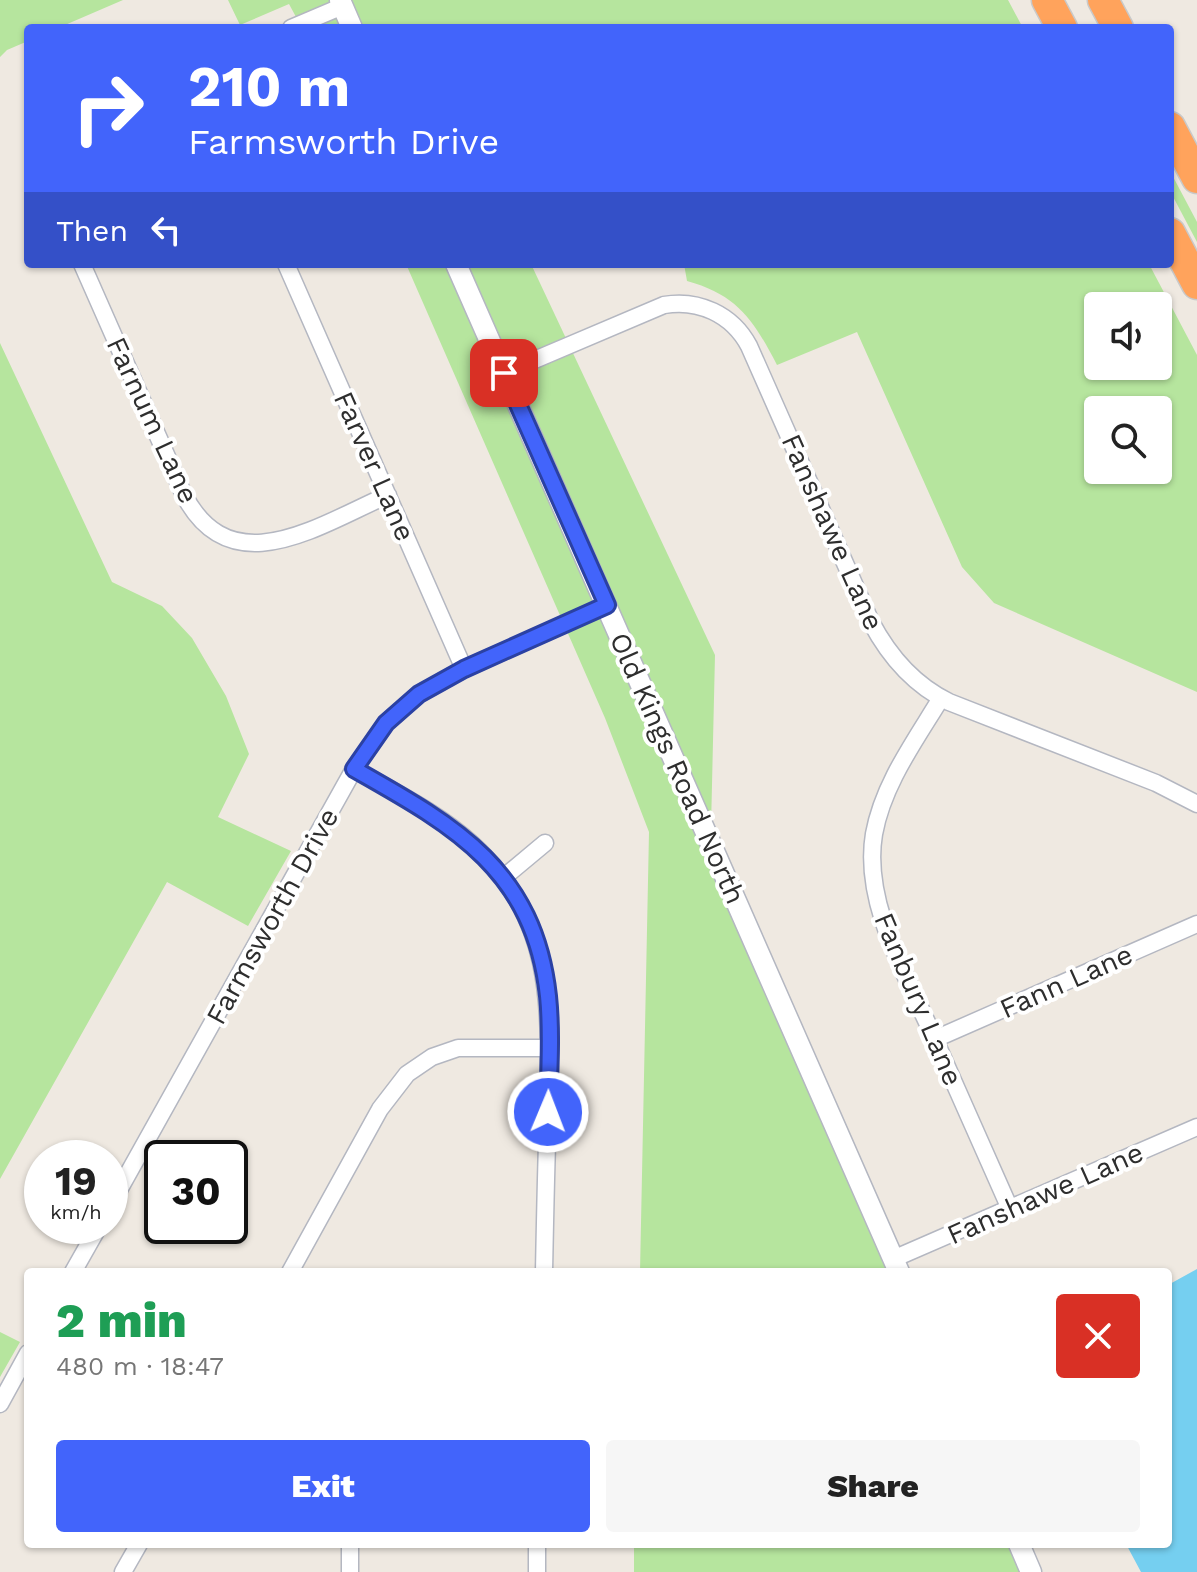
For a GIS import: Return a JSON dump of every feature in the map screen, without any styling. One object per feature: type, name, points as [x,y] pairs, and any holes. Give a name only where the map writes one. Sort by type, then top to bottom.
[{"type":"highway","points":[[1047,0],[1060,24]]},
{"type":"highway","points":[[1103,0],[1116,24]]},
{"type":"highway","points":[[1174,135],[1197,178]]},
{"type":"highway","points":[[1174,241],[1197,284]]},
{"type":"street","points":[[299,24],[341,3],[350,24]]},
{"type":"street","name":"Farnum Lane","points":[[84,268],[183,493],[198,518],[212,531],[238,543],[270,543],[388,495]]},
{"type":"street","name":"Farver Lane","points":[[288,268],[464,669]]},
{"type":"street","name":"Old Kings Road North","points":[[458,268],[896,1266]]},
{"type":"street","name":"Fanshawe Lane","points":[[504,373],[664,305],[696,305],[728,320],[741,332],[749,346],[876,632],[906,671],[941,698],[1156,783],[1197,804]]},
{"type":"street","name":"Farmsworth Drive","points":[[128,1174],[354,769],[377,734],[395,713],[419,694],[464,669],[607,605]]},
{"type":"street","name":"Fanbury Lane","points":[[941,698],[888,789],[877,823],[873,853],[874,885],[882,914],[1010,1209]]},
{"type":"street","points":[[354,769],[449,825],[474,845],[503,878],[529,924],[548,994],[544,1268]]},
{"type":"street","points":[[503,878],[545,843]]},
{"type":"street","name":"Fann Lane","points":[[935,1039],[1197,924]]},
{"type":"street","points":[[292,1268],[380,1109],[407,1074],[432,1057],[458,1048],[549,1048]]},
{"type":"street","name":"Fanshawe Lane","points":[[896,1266],[1010,1209],[1197,1127]]},
{"type":"street","points":[[75,1268],[89,1244]]},
{"type":"street","points":[[0,1404],[24,1360]]},
{"type":"street","points":[[123,1572],[137,1548]]},
{"type":"street","points":[[350,1548],[350,1572]]},
{"type":"street","points":[[537,1548],[537,1572]]},
{"type":"street","points":[[1021,1548],[1031,1572]]},
{"type":"green space","points":[[0,0],[123,0],[67,24],[24,24],[24,43],[7,50],[0,57]]},
{"type":"green space","points":[[228,0],[331,0],[341,24],[300,24],[289,4],[240,24]]},
{"type":"green space","points":[[348,0],[1008,0],[1021,24],[358,24]]},
{"type":"green space","points":[[1174,179],[1197,222],[1197,242],[1174,199]]},
{"type":"green space","points":[[408,268],[449,268],[888,1268],[640,1268],[649,832],[605,718]]},
{"type":"green space","points":[[466,268],[533,268],[715,655],[711,828]]},
{"type":"green space","points":[[685,268],[1151,268],[1164,292],[1084,292],[1084,380],[1172,380],[1172,308],[1197,355],[1197,692],[994,603],[962,567],[857,332],[777,365],[752,323],[732,302],[687,281]]},
{"type":"green space","points":[[0,343],[112,582],[162,606],[192,638],[226,696],[249,754],[218,817],[291,851],[248,926],[167,882],[0,1179]]},
{"type":"green space","points":[[0,1332],[20,1342],[0,1377]]},
{"type":"green space","points":[[634,1548],[1012,1548],[1022,1572],[634,1572]]},
{"type":"water","points":[[1197,1269],[1197,1572],[1141,1572],[1128,1548],[1172,1548],[1172,1283]]},
{"type":"route","points":[[504,373],[607,605],[433,684],[395,713],[354,769],[427,810],[462,835],[494,867],[518,902],[541,960],[548,994],[548,1112]]}]
